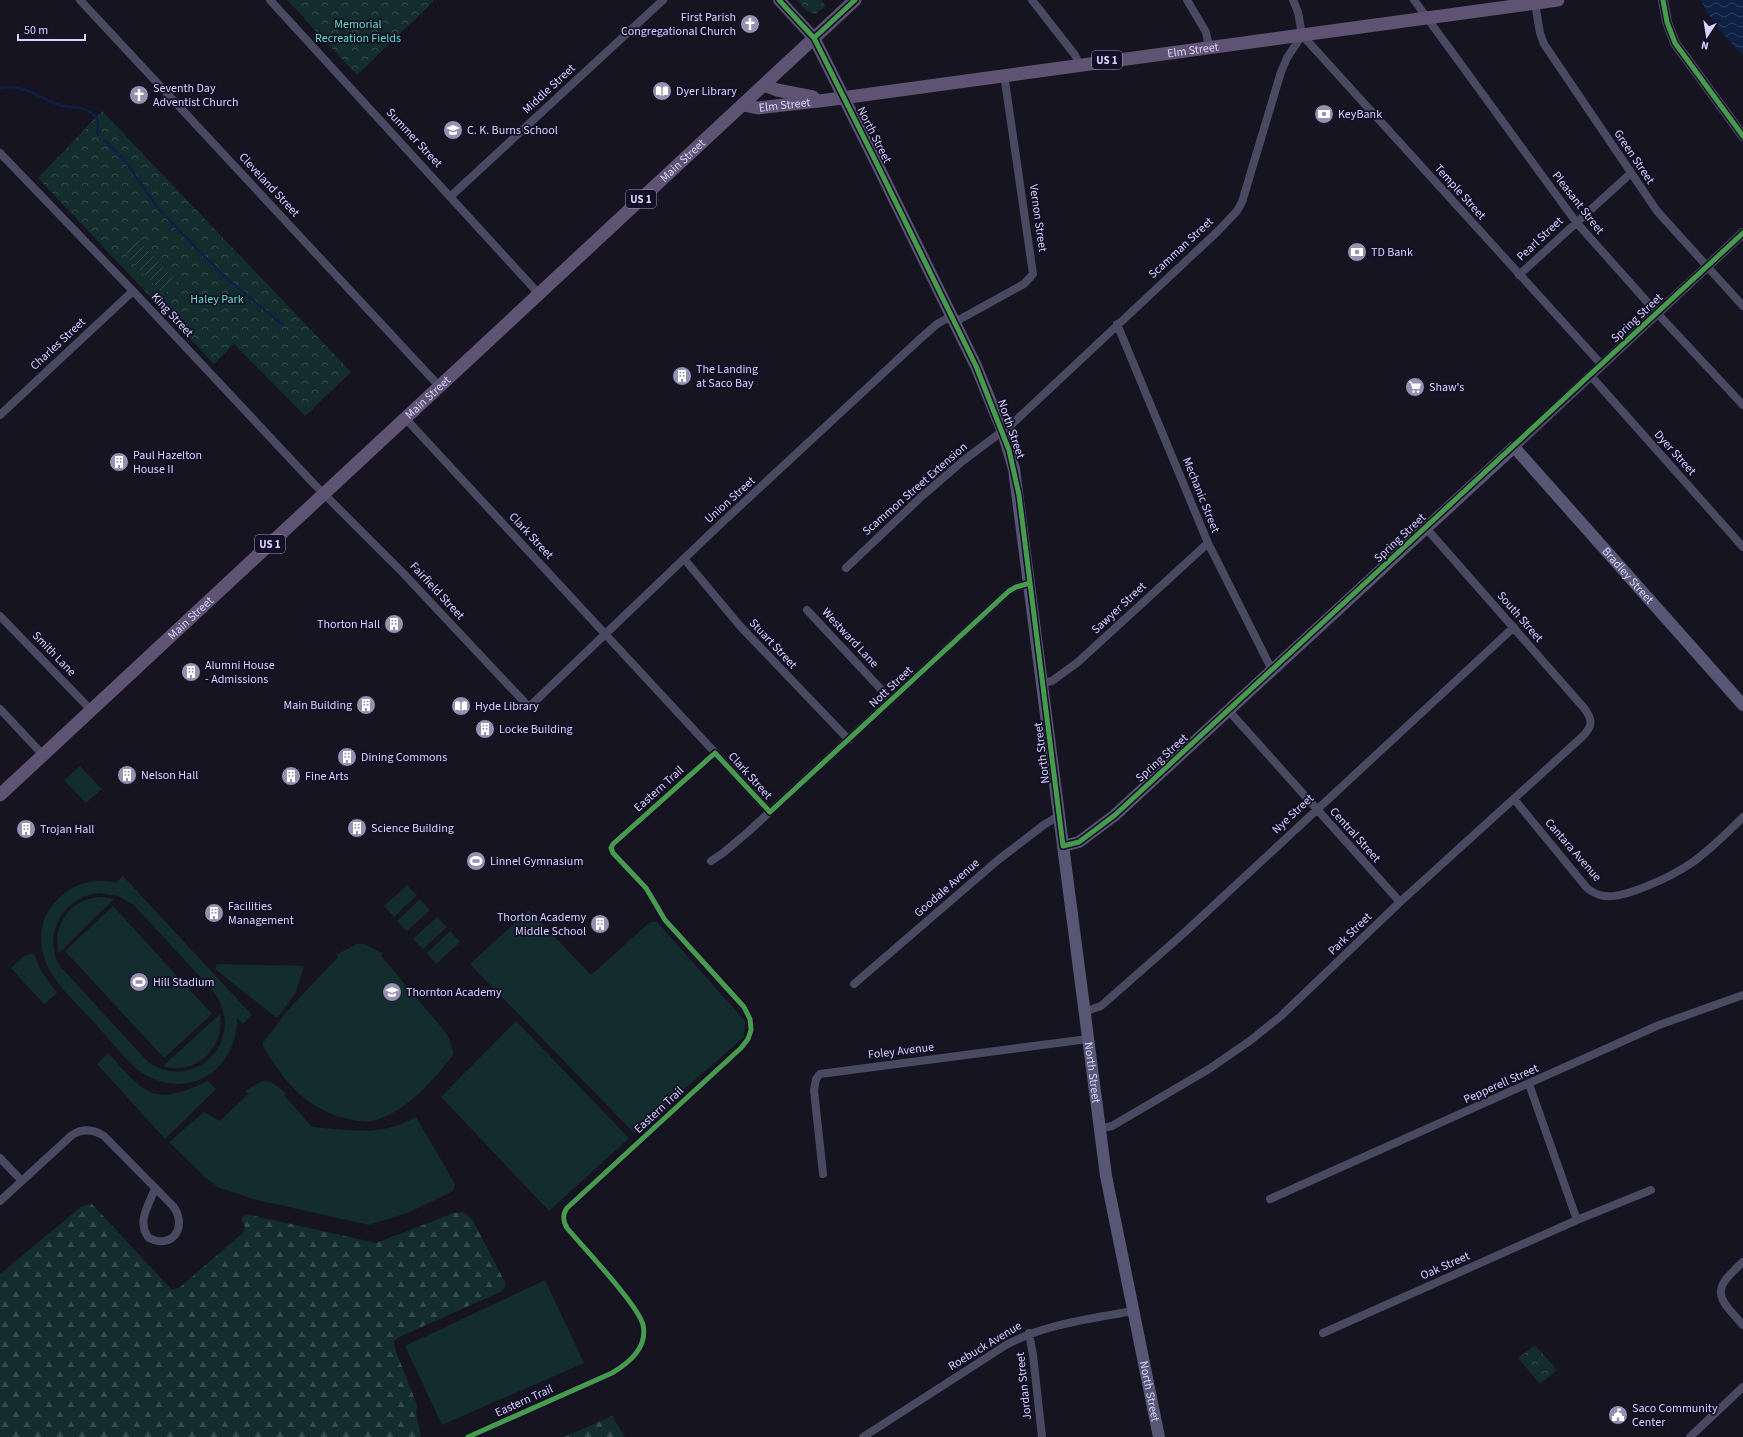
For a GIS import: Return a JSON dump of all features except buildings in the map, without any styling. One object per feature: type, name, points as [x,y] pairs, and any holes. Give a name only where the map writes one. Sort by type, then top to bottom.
[{"type":"main road","name":"North Street","points":[[779,0],[814,38],[953,319],[976,366],[1003,432],[1016,480],[1106,1176],[1159,1437]]},
{"type":"main road","name":"Main Street","points":[[0,794],[440,387],[854,0]]},
{"type":"main road","name":"Elm Street","points":[[743,105],[758,108],[827,100],[1004,74],[1554,0]]},
{"type":"main road","name":"Elm Street","points":[[764,85],[791,93],[827,100]]},
{"type":"main road","name":"Spring Street","points":[[1063,846],[1079,842],[1103,826],[1514,446]]},
{"type":"main road","name":"Bradley Street","points":[[1514,446],[1743,705]]},
{"type":"street","name":"Cleveland Street","points":[[80,0],[440,387]]},
{"type":"street","name":"Summer Street","points":[[270,0],[451,196],[539,294]]},
{"type":"street","name":"Middle Street","points":[[451,196],[663,0]]},
{"type":"street","points":[[1032,0],[1075,55],[1079,64]]},
{"type":"street","points":[[1187,0],[1206,32],[1209,47]]},
{"type":"street","points":[[1293,0],[1298,12],[1302,35]]},
{"type":"street","name":"Pleasant Street","points":[[1414,0],[1576,222],[1657,313],[1742,400]]},
{"type":"street","points":[[1663,0],[1667,22],[1675,43],[1743,136]]},
{"type":"street","name":"Green Street","points":[[1535,3],[1540,33],[1544,44],[1630,173],[1658,211],[1743,306]]},
{"type":"street","name":"Temple Street","points":[[1302,35],[1602,364]]},
{"type":"street","name":"Scamman Street","points":[[1003,432],[1237,211],[1247,188],[1281,72],[1302,35]]},
{"type":"street","name":"Vernon Street","points":[[953,319],[1024,284],[1032,274],[1004,74]]},
{"type":"street","name":"King Street","points":[[0,153],[133,291],[324,494]]},
{"type":"street","name":"Pearl Street","points":[[1520,275],[1630,173]]},
{"type":"street","name":"Spring Street","points":[[1514,446],[1743,234]]},
{"type":"street","name":"Charles Street","points":[[0,415],[133,291]]},
{"type":"street","name":"Union Street","points":[[529,707],[685,560],[713,531],[921,338],[937,324],[953,319]]},
{"type":"street","name":"Mechanic Street","points":[[1117,324],[1208,543],[1272,670]]},
{"type":"street","name":"Dyer Street","points":[[1590,375],[1743,547]]},
{"type":"street","name":"Clark Street","points":[[405,418],[770,812]]},
{"type":"street","name":"Scammon Street Extension","points":[[846,568],[948,474],[1003,432]]},
{"type":"street","name":"Fairfield Street","points":[[324,494],[403,573],[529,707]]},
{"type":"street","name":"South Street","points":[[1426,528],[1584,708],[1592,724]]},
{"type":"street","name":"Sawyer Street","points":[[1043,683],[1056,678],[1083,658],[1208,543]]},
{"type":"street","name":"Stuart Street","points":[[685,560],[740,626],[849,740]]},
{"type":"street","name":"Nott Street","points":[[711,861],[737,842],[1009,591],[1016,587],[1030,583]]},
{"type":"street","name":"Westward Lane","points":[[807,610],[891,700]]},
{"type":"street","name":"Smith Lane","points":[[0,616],[91,710]]},
{"type":"street","name":"Nye Street","points":[[1084,1012],[1102,1006],[1184,933],[1514,627]]},
{"type":"street","points":[[0,709],[43,755]]},
{"type":"street","name":"Central Street","points":[[1229,711],[1400,902]]},
{"type":"street","name":"Park Street","points":[[1099,1129],[1112,1126],[1199,1075],[1251,1040],[1281,1016],[1400,902],[1586,734],[1592,724]]},
{"type":"street","name":"Cantara Avenue","points":[[1514,799],[1587,888],[1597,894],[1608,896],[1647,886],[1680,870],[1697,859],[1743,817]]},
{"type":"street","name":"Goodale Avenue","points":[[854,984],[998,860],[1045,824],[1059,816]]},
{"type":"street","name":"Pepperell Street","points":[[1270,1199],[1659,1025],[1743,995]]},
{"type":"street","name":"Foley Avenue","points":[[823,1174],[814,1090],[816,1079],[820,1074],[1088,1039]]},
{"type":"street","points":[[1529,1084],[1577,1220]]},
{"type":"street","points":[[0,1201],[72,1135],[88,1130],[104,1136],[173,1206],[179,1218],[178,1231],[170,1239],[164,1241],[149,1238],[143,1227],[144,1216],[155,1189]]},
{"type":"street","points":[[0,1158],[22,1181]]},
{"type":"street","name":"Oak Street","points":[[1322,1333],[1577,1220],[1651,1190]]},
{"type":"street","points":[[1743,1262],[1724,1279],[1721,1294],[1727,1307],[1743,1325]]},
{"type":"street","name":"Roebuck Avenue","points":[[863,1437],[1006,1345],[1029,1333],[1046,1328],[1133,1311]]},
{"type":"street","name":"Jordan Street","points":[[1029,1333],[1033,1354],[1041,1435]]},
{"type":"street","points":[[1690,1437],[1743,1388]]},
{"type":"green space","name":"Memorial Recreation Fields","points":[[287,0],[433,0],[433,2],[357,75]]},
{"type":"green space","points":[[797,0],[821,0],[826,6],[815,14],[807,11]]},
{"type":"green space","name":"Haley Park","points":[[102,111],[351,372],[305,416],[234,344],[214,364],[38,178]]},
{"type":"green space","points":[[135,236],[177,282],[164,295],[121,250]]},
{"type":"green space","points":[[80,766],[102,789],[86,803],[64,780]]},
{"type":"green space","points":[[123,876],[252,1015],[243,1024],[237,1018],[235,1037],[228,1054],[218,1067],[206,1077],[191,1083],[174,1084],[157,1080],[139,1071],[121,1054],[65,991],[49,969],[41,943],[42,928],[48,911],[60,897],[72,888],[79,885],[101,881],[116,883]],"holes":[[[99,893],[118,896],[134,905],[214,992],[223,1009],[225,1027],[221,1043],[212,1056],[200,1066],[184,1071],[167,1070],[149,1063],[59,965],[53,941],[55,929],[66,909],[75,901],[86,896]]]},
{"type":"green space","points":[[407,885],[417,895],[394,917],[384,906]]},
{"type":"green space","points":[[102,897],[114,899],[59,953],[57,942],[58,932],[61,923],[67,914],[82,902],[91,898]]},
{"type":"green space","points":[[420,899],[430,910],[407,931],[397,921]]},
{"type":"green space","name":"Hill Stadium","points":[[113,906],[212,1014],[164,1058],[65,951]]},
{"type":"green space","points":[[529,910],[591,975],[650,922],[657,922],[745,1021],[744,1037],[634,1133],[470,964]]},
{"type":"green space","points":[[437,917],[447,927],[423,949],[413,939]]},
{"type":"green space","points":[[450,931],[460,942],[436,964],[427,953]]},
{"type":"green space","points":[[357,944],[365,944],[383,954],[381,956],[443,1029],[449,1038],[454,1054],[428,1084],[408,1103],[385,1117],[367,1122],[361,1122],[334,1115],[308,1101],[287,1081],[262,1044],[287,1011],[338,957],[336,955]]},
{"type":"green space","points":[[34,954],[41,971],[57,993],[44,1004],[11,968],[25,955]]},
{"type":"green space","points":[[217,964],[304,966],[295,994],[277,1018],[215,969]]},
{"type":"green space","points":[[220,1014],[218,1037],[213,1048],[206,1056],[197,1063],[187,1067],[175,1068],[163,1066]]},
{"type":"green space","points":[[516,1021],[629,1138],[549,1211],[441,1097]]},
{"type":"green space","points":[[108,1053],[132,1079],[142,1087],[152,1092],[162,1095],[175,1094],[208,1081],[216,1089],[165,1139],[97,1064]]},
{"type":"green space","points":[[262,1081],[271,1082],[286,1093],[284,1095],[312,1127],[366,1131],[378,1130],[403,1123],[416,1117],[455,1184],[453,1191],[410,1212],[369,1225],[253,1199],[218,1187],[206,1178],[169,1142],[204,1112],[220,1121],[248,1094],[245,1091]]},
{"type":"green space","points":[[92,1204],[172,1290],[180,1287],[243,1233],[245,1227],[241,1219],[246,1214],[376,1243],[454,1213],[463,1212],[472,1219],[506,1284],[505,1288],[500,1292],[397,1338],[394,1341],[395,1349],[417,1405],[416,1413],[421,1437],[0,1437],[0,1274],[82,1206]]},
{"type":"green space","points":[[545,1280],[584,1363],[442,1425],[405,1346]]},
{"type":"green space","points":[[1535,1345],[1557,1370],[1540,1384],[1518,1358]]},
{"type":"green space","points":[[612,1416],[625,1437],[564,1437]]},
{"type":"water","points":[[1701,0],[1743,0],[1743,55],[1714,22]]},
{"type":"waterway","points":[[0,88],[8,87],[22,89],[56,104],[86,110],[94,115],[98,121],[98,135]]},
{"type":"waterway","points":[[104,140],[123,158],[158,208],[174,225],[225,277],[283,325]]},
{"type":"cycle path","points":[[779,0],[814,38],[976,366],[1009,450],[1019,495],[1063,846],[1079,842],[1115,815],[1743,233]]},
{"type":"cycle path","points":[[814,38],[855,0]]},
{"type":"cycle path","points":[[1663,0],[1667,22],[1675,43],[1743,136]]},
{"type":"cycle path","name":"Eastern Trail","points":[[468,1437],[612,1373],[636,1354],[643,1340],[644,1333],[643,1325],[639,1316],[632,1304],[567,1228],[564,1220],[564,1213],[567,1208],[741,1048],[748,1039],[751,1030],[750,1019],[744,1007],[665,920],[646,888],[613,853],[611,848],[613,844],[715,753],[770,812],[1009,591],[1016,587],[1030,583]]},
{"type":"place","name":"First Parish Congregational Church","points":[[750,24]]},
{"type":"place","name":"Dyer Library","points":[[662,91]]},
{"type":"place","name":"Seventh Day Adventist Church","points":[[139,95]]},
{"type":"place","name":"KeyBank","points":[[1324,114]]},
{"type":"place","name":"C. K. Burns School","points":[[453,130]]},
{"type":"place","name":"TD Bank","points":[[1357,252]]},
{"type":"place","name":"The Landing at Saco Bay","points":[[682,376]]},
{"type":"place","name":"Shaw's","points":[[1415,387]]},
{"type":"place","name":"Paul Hazelton House II","points":[[119,462]]},
{"type":"place","name":"Thorton Hall","points":[[394,624]]},
{"type":"place","name":"Alumni House - Admissions","points":[[191,672]]},
{"type":"place","name":"Main Building","points":[[366,705]]},
{"type":"place","name":"Hyde Library","points":[[461,706]]},
{"type":"place","name":"Locke Building","points":[[485,729]]},
{"type":"place","name":"Dining Commons","points":[[347,757]]},
{"type":"place","name":"Nelson Hall","points":[[127,775]]},
{"type":"place","name":"Fine Arts","points":[[291,776]]},
{"type":"place","name":"Science Building","points":[[357,828]]},
{"type":"place","name":"Trojan Hall","points":[[26,829]]},
{"type":"place","name":"Linnel Gymnasium","points":[[476,861]]},
{"type":"place","name":"Facilities Management","points":[[214,913]]},
{"type":"place","name":"Thorton Academy Middle School","points":[[600,924]]},
{"type":"place","name":"Hill Stadium","points":[[139,982]]},
{"type":"place","name":"Thornton Academy","points":[[392,992]]},
{"type":"place","name":"Saco Community Center","points":[[1618,1415]]}]
